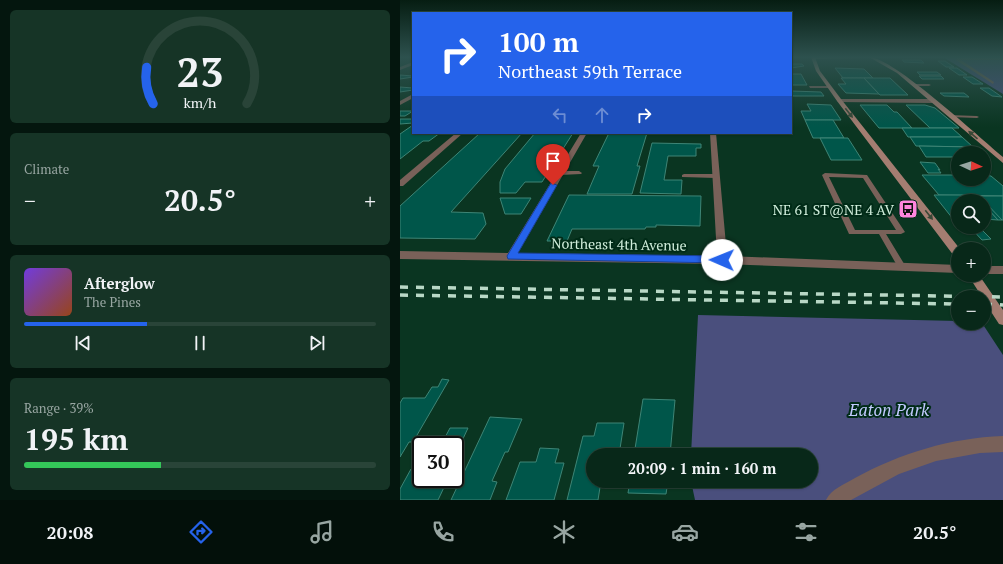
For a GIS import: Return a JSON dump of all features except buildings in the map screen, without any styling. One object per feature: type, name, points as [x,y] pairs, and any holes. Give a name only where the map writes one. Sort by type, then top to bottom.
[{"type":"main road","points":[[826,80],[839,100],[951,244]]},
{"type":"main road","points":[[909,80],[1003,161]]},
{"type":"main road","points":[[978,282],[1003,320]]},
{"type":"street","points":[[400,96],[412,96]]},
{"type":"street","points":[[400,103],[412,97]]},
{"type":"street","points":[[839,100],[933,101]]},
{"type":"street","points":[[400,184],[459,134]]},
{"type":"street","points":[[511,256],[583,134]]},
{"type":"street","points":[[713,134],[722,260]]},
{"type":"street","name":"Northeast 4th Avenue","points":[[400,255],[722,260],[951,269]]},
{"type":"street","points":[[991,270],[1003,270]]},
{"type":"street","points":[[835,500],[874,475],[928,455],[955,448],[1003,444]]},
{"type":"lane","points":[[989,80],[993,83]]},
{"type":"lane","points":[[810,87],[828,83]]},
{"type":"lane","points":[[915,85],[929,85]]},
{"type":"lane","points":[[951,116],[977,117]]},
{"type":"lane","points":[[560,173],[579,174]]},
{"type":"lane","points":[[684,176],[716,176]]},
{"type":"lane","points":[[825,176],[865,176],[901,232],[881,232],[852,232],[825,176]]},
{"type":"lane","points":[[881,232],[902,267]]},
{"type":"green space","points":[[981,80],[1003,80],[1003,94]]},
{"type":"green space","name":"Eaton Park","points":[[698,315],[951,321],[951,330],[987,330],[1003,355],[1003,500],[695,500],[692,488],[818,488],[818,448],[691,448]]},
{"type":"railway","points":[[400,287],[1003,297]]},
{"type":"railway","points":[[400,295],[951,304]]},
{"type":"railway","points":[[991,304],[1003,305]]},
{"type":"place","name":"NE 61 ST@NE 4 AV","points":[[908,209]]},
{"type":"route","points":[[553,185],[511,256],[722,260]]}]
